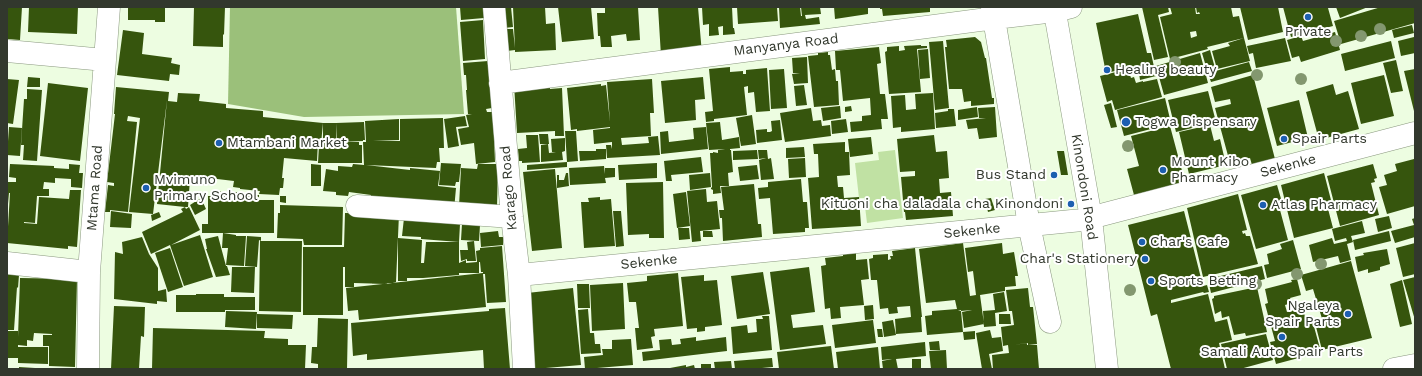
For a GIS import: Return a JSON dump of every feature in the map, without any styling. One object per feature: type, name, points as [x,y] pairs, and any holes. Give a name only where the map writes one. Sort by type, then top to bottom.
[{"type":"street","name":"Mtama Road","points":[[88,369],[89,272],[109,7]]},
{"type":"street","name":"Karago Road","points":[[494,7],[512,217],[519,275],[524,369]]},
{"type":"street","name":"Manyanya Road","points":[[500,83],[994,12],[1060,8]]},
{"type":"street","name":"Kinondoni Road","points":[[1060,8],[1091,218],[1107,369]]},
{"type":"street","points":[[994,12],[1029,225],[1050,322]]},
{"type":"street","points":[[7,51],[105,60]]},
{"type":"street","name":"Sekenke","points":[[519,275],[1082,220],[1415,133]]},
{"type":"street","points":[[357,206],[512,217]]},
{"type":"street","points":[[7,264],[89,272]]},
{"type":"street","points":[[1394,369],[1415,365]]},
{"type":"shaded area","points":[[230,7],[456,7],[464,114],[304,117],[228,104]]},
{"type":"shaded area","points":[[895,150],[903,218],[867,223],[864,198],[859,198],[855,163],[879,160],[878,152]]},
{"type":"building","points":[[7,7],[22,7],[20,40],[7,39]]},
{"type":"building","points":[[29,7],[78,7],[77,34],[28,32]]},
{"type":"building","points":[[128,7],[165,7],[165,22],[155,22],[155,20],[128,20]]},
{"type":"building","points":[[194,7],[225,7],[223,47],[193,46]]},
{"type":"building","points":[[460,7],[484,7],[484,18],[461,20]]},
{"type":"building","points":[[502,7],[511,7],[513,27],[504,28]]},
{"type":"building","points":[[513,7],[545,7],[546,24],[555,23],[556,50],[507,51],[505,29],[513,29],[515,48]]},
{"type":"building","points":[[558,7],[591,7],[594,39],[562,42]]},
{"type":"building","points":[[605,7],[638,7],[640,40],[627,41],[626,34],[611,36],[612,47],[601,47],[600,36],[598,36],[597,13],[605,13]]},
{"type":"building","points":[[658,7],[698,7],[702,54],[661,56]]},
{"type":"building","points":[[702,7],[732,7],[733,28],[735,34],[723,35],[723,26],[718,27],[719,35],[709,36],[709,24],[703,25]]},
{"type":"building","points":[[737,7],[777,7],[778,21],[738,24]]},
{"type":"building","points":[[779,7],[800,7],[802,16],[801,7],[820,7],[821,14],[805,15],[806,19],[819,17],[820,24],[780,28]]},
{"type":"building","points":[[834,7],[868,7],[868,14],[835,19]]},
{"type":"building","points":[[880,7],[930,7],[930,12],[883,16],[882,9],[880,9]]},
{"type":"building","points":[[1142,7],[1168,7],[1169,12],[1158,15],[1168,57],[1154,60]]},
{"type":"building","points":[[1170,7],[1195,7],[1196,14],[1200,14],[1199,12],[1197,13],[1196,7],[1231,7],[1233,17],[1239,16],[1244,38],[1207,47],[1208,49],[1170,59],[1160,17],[1172,14]],"holes":[[[1196,31],[1197,36],[1191,38],[1190,32]]]},
{"type":"building","points":[[1240,7],[1278,7],[1283,32],[1248,40]]},
{"type":"building","name":"Private","points":[[1283,7],[1328,8],[1333,26],[1291,37]]},
{"type":"building","points":[[1336,7],[1368,7],[1340,18]]},
{"type":"building","points":[[1381,7],[1415,7],[1415,23],[1341,44],[1334,21]]},
{"type":"building","points":[[1138,14],[1147,53],[1151,53],[1156,76],[1140,80],[1138,66],[1106,73],[1096,23]]},
{"type":"building","points":[[483,20],[485,59],[463,61],[460,22]]},
{"type":"building","points":[[1412,25],[1414,33],[1394,38],[1392,30]]},
{"type":"building","points":[[123,30],[144,33],[142,54],[172,58],[171,63],[180,65],[179,75],[170,74],[169,81],[117,75]]},
{"type":"building","points":[[1335,32],[1340,50],[1301,62],[1299,56],[1292,58],[1287,40],[1301,36],[1303,41]]},
{"type":"building","points":[[975,37],[981,42],[986,58],[994,104],[971,106],[971,101],[964,102],[962,89],[949,89],[945,47],[947,47],[946,40]]},
{"type":"building","points":[[1414,37],[1415,53],[1401,56],[1398,41]]},
{"type":"building","points":[[1244,38],[1250,61],[1217,69],[1212,51],[1230,46],[1228,43]]},
{"type":"building","points":[[1285,38],[1291,61],[1256,68],[1253,53],[1249,54],[1247,46]]},
{"type":"building","points":[[943,41],[949,108],[935,110],[929,42]]},
{"type":"building","points":[[1391,41],[1395,58],[1345,71],[1341,54]]},
{"type":"building","points":[[899,46],[899,51],[905,50],[904,46],[927,46],[927,48],[917,49],[921,92],[889,94],[885,52],[887,51],[887,47]]},
{"type":"building","points":[[879,47],[881,63],[877,64],[880,94],[885,94],[888,119],[881,119],[882,129],[851,132],[850,122],[862,121],[862,116],[871,115],[870,98],[843,101],[840,70],[836,70],[835,51]]},
{"type":"building","points":[[928,49],[930,78],[920,79],[918,50]]},
{"type":"building","points":[[1210,50],[1215,68],[1207,70],[1202,53]]},
{"type":"building","points":[[828,52],[828,55],[830,55],[832,70],[835,69],[836,81],[838,81],[839,105],[814,107],[808,56]]},
{"type":"building","points":[[1200,53],[1208,83],[1164,95],[1156,66]]},
{"type":"building","points":[[807,57],[808,83],[794,84],[792,74],[800,73],[793,73],[792,58]]},
{"type":"building","points":[[1396,60],[1403,91],[1391,93],[1383,63]]},
{"type":"building","points":[[488,61],[492,108],[486,109],[487,112],[493,112],[495,162],[476,164],[474,143],[461,145],[458,129],[469,127],[466,115],[472,114],[468,114],[466,75],[464,75],[463,63]]},
{"type":"building","points":[[1249,62],[1252,71],[1211,82],[1208,73]]},
{"type":"building","points":[[730,67],[730,72],[743,71],[743,74],[746,74],[746,70],[767,68],[770,111],[756,112],[754,92],[748,93],[748,86],[744,87],[747,115],[714,119],[714,121],[706,122],[705,112],[713,111],[709,69]]},
{"type":"building","points":[[784,69],[787,108],[771,109],[769,70]]},
{"type":"building","points":[[1128,69],[1131,78],[1134,77],[1136,83],[1157,79],[1162,97],[1115,110],[1112,100],[1107,102],[1100,76]]},
{"type":"building","points":[[1415,69],[1415,111],[1414,111],[1404,71]]},
{"type":"building","points":[[1253,75],[1275,159],[1252,165],[1250,158],[1230,163],[1215,108],[1231,104],[1230,99],[1215,102],[1211,87]]},
{"type":"building","points":[[1384,75],[1394,116],[1361,124],[1351,83]]},
{"type":"building","points":[[28,77],[40,78],[40,87],[27,87]]},
{"type":"building","points":[[703,77],[705,99],[695,100],[696,120],[665,123],[661,81]]},
{"type":"building","points":[[7,79],[19,80],[13,124],[7,123]]},
{"type":"building","points":[[652,79],[654,113],[650,113],[651,136],[621,138],[622,145],[649,143],[648,137],[658,136],[660,155],[607,158],[606,145],[611,145],[612,149],[612,142],[594,144],[593,130],[610,127],[577,131],[577,129],[571,130],[567,88],[601,84],[601,86],[606,85],[610,122],[607,82]]},
{"type":"building","points":[[550,82],[550,89],[562,88],[564,136],[555,136],[555,131],[517,133],[514,84]]},
{"type":"building","points":[[48,83],[88,88],[80,161],[40,156]]},
{"type":"building","points":[[1333,84],[1336,95],[1348,91],[1359,129],[1319,140],[1306,92]]},
{"type":"building","points":[[804,85],[807,105],[796,106],[794,86]]},
{"type":"building","points":[[116,87],[169,92],[168,101],[177,102],[178,93],[200,94],[199,101],[226,104],[226,108],[263,111],[263,117],[323,123],[321,144],[318,141],[317,161],[284,158],[282,178],[284,178],[283,188],[280,188],[279,195],[259,194],[260,191],[233,187],[234,181],[209,178],[209,185],[198,184],[199,180],[190,179],[188,207],[157,204],[167,100],[153,214],[129,212],[140,118],[128,116],[127,121],[137,122],[128,212],[110,210],[110,212],[105,212],[108,185],[114,186],[114,183],[107,182],[115,114]]},
{"type":"building","points":[[27,89],[42,90],[37,161],[23,160],[24,145],[21,145],[24,99],[27,99]]},
{"type":"building","points":[[1208,91],[1216,122],[1176,132],[1168,100]]},
{"type":"building","points":[[933,93],[935,129],[901,132],[901,127],[893,128],[891,96],[905,95],[906,110],[916,109],[915,94]]},
{"type":"building","points":[[1165,98],[1170,119],[1161,122],[1160,118],[1149,121],[1151,129],[1124,136],[1117,110]]},
{"type":"building","points":[[1299,100],[1308,138],[1277,146],[1267,108]]},
{"type":"building","points":[[1111,103],[1117,127],[1111,128],[1104,105]]},
{"type":"building","points":[[840,106],[841,118],[823,121],[821,108]]},
{"type":"building","points":[[851,106],[852,111],[845,112],[845,107]]},
{"type":"building","points":[[977,107],[978,117],[958,120],[958,110]]},
{"type":"building","points":[[995,107],[997,137],[979,139],[977,128],[968,129],[966,120],[986,118],[979,118],[978,108]]},
{"type":"building","points":[[811,108],[813,121],[821,120],[822,126],[830,125],[831,136],[785,142],[780,113]]},
{"type":"building","points":[[948,109],[954,109],[956,126],[936,128],[935,113],[948,111]]},
{"type":"building","points":[[752,115],[756,144],[741,146],[736,118]]},
{"type":"building","points":[[465,116],[467,126],[456,127],[459,146],[448,148],[444,119]]},
{"type":"building","points":[[443,118],[444,148],[439,148],[440,162],[437,162],[436,168],[366,165],[410,170],[410,168],[440,171],[438,186],[456,188],[454,210],[370,203],[371,195],[349,192],[348,196],[336,195],[336,192],[323,191],[326,169],[338,171],[338,166],[352,167],[353,164],[364,165],[363,142],[366,142],[365,121],[399,119],[399,140],[373,141],[400,141],[400,119]]},
{"type":"building","points":[[846,119],[848,132],[832,134],[831,121]]},
{"type":"building","points":[[780,120],[782,140],[757,143],[756,130],[767,129],[767,132],[770,132],[772,131],[771,121]]},
{"type":"building","points":[[364,122],[365,140],[340,142],[359,142],[359,145],[362,145],[362,163],[318,163],[319,145],[323,145],[323,123]],"holes":[[[336,123],[337,147],[336,147]]]},
{"type":"building","points":[[720,122],[722,140],[739,137],[740,148],[730,149],[733,172],[728,173],[729,186],[720,186],[721,193],[713,194],[713,190],[711,189],[710,153],[718,153],[718,150],[725,149],[709,150],[706,123]]},
{"type":"building","points":[[1210,125],[1214,141],[1220,139],[1226,165],[1189,174],[1179,132]]},
{"type":"building","points":[[1170,126],[1185,182],[1134,195],[1127,169],[1139,166],[1131,136]]},
{"type":"building","points":[[9,127],[22,128],[20,156],[7,155]]},
{"type":"building","points":[[706,127],[708,149],[661,154],[660,132],[668,131],[669,142],[694,139],[693,128]]},
{"type":"building","points":[[565,131],[576,131],[578,161],[567,162]]},
{"type":"building","points":[[539,134],[548,134],[549,144],[540,144]]},
{"type":"building","points":[[526,135],[538,135],[540,162],[522,163],[522,161],[519,161],[518,149],[527,148]]},
{"type":"building","points":[[934,135],[936,152],[947,151],[949,178],[939,179],[940,193],[951,192],[953,216],[906,220],[901,177],[915,176],[915,171],[900,172],[897,139]]},
{"type":"building","points":[[871,137],[873,154],[850,157],[848,139]]},
{"type":"building","points":[[565,138],[565,151],[562,152],[563,160],[541,162],[541,145],[548,144],[549,153],[556,152],[552,152],[551,139]]},
{"type":"building","points":[[845,142],[845,152],[849,152],[850,175],[837,176],[838,187],[843,187],[844,198],[859,197],[861,226],[812,229],[808,178],[819,177],[818,154],[814,154],[813,144]]},
{"type":"building","points":[[804,147],[805,157],[786,158],[786,148]]},
{"type":"building","points":[[596,149],[606,149],[606,159],[580,161],[579,151],[596,151]]},
{"type":"building","points":[[757,150],[758,159],[733,160],[733,151]]},
{"type":"building","points":[[758,150],[767,150],[768,159],[771,158],[774,179],[761,180],[759,160],[766,158],[759,159]]},
{"type":"building","points":[[1057,151],[1064,151],[1068,175],[1061,175]]},
{"type":"building","points":[[701,157],[703,172],[671,175],[672,181],[666,181],[664,161]]},
{"type":"building","points":[[805,158],[806,177],[789,178],[788,159]]},
{"type":"building","points":[[1414,159],[1415,206],[1387,214],[1379,187],[1387,185],[1384,175],[1397,171],[1395,164]]},
{"type":"building","points":[[567,162],[567,167],[527,170],[527,165]]},
{"type":"building","points":[[441,163],[461,164],[459,182],[456,182],[455,186],[439,185]]},
{"type":"building","points":[[657,163],[657,178],[619,180],[618,165]]},
{"type":"building","points":[[10,164],[54,166],[54,168],[69,169],[69,164],[80,165],[79,173],[83,173],[82,188],[71,187],[71,179],[55,178],[55,183],[44,182],[43,189],[49,189],[49,196],[37,196],[35,223],[24,222],[37,224],[39,197],[69,199],[70,190],[81,190],[77,247],[68,246],[68,249],[7,243],[10,193],[7,204],[8,182],[16,182],[16,178],[9,177]]},
{"type":"building","points":[[311,164],[321,165],[321,186],[311,186]]},
{"type":"building","points":[[478,164],[498,164],[497,207],[459,206],[461,168],[477,169]]},
{"type":"building","points":[[1373,164],[1377,178],[1374,179],[1375,182],[1371,183],[1379,215],[1340,226],[1327,176]]},
{"type":"building","points":[[757,165],[759,179],[740,181],[738,167]]},
{"type":"building","points":[[604,166],[605,174],[605,168],[615,168],[615,177],[605,178],[606,183],[570,185],[569,168]]},
{"type":"building","points":[[555,169],[562,248],[532,251],[523,172]]},
{"type":"building","points":[[566,173],[568,173],[569,186],[557,188],[557,175],[559,175],[559,180],[564,180]]},
{"type":"building","points":[[710,173],[711,187],[690,190],[689,175]]},
{"type":"building","points":[[1324,173],[1332,204],[1327,205],[1333,228],[1294,238],[1281,185]]},
{"type":"building","points":[[801,179],[803,202],[807,202],[809,228],[805,228],[805,232],[773,234],[770,198],[759,199],[758,188],[768,187],[768,182]]},
{"type":"building","points":[[663,182],[664,238],[649,238],[649,234],[628,235],[626,183]]},
{"type":"building","points":[[754,184],[758,224],[761,224],[762,237],[723,241],[722,218],[720,218],[719,210],[724,210],[721,187]]},
{"type":"building","points":[[1277,185],[1284,209],[1280,210],[1288,240],[1256,249],[1241,195]]},
{"type":"building","points":[[706,189],[707,202],[717,201],[720,229],[700,231],[701,241],[692,242],[687,191]]},
{"type":"building","points":[[214,191],[221,191],[220,196],[232,196],[232,192],[237,192],[237,198],[248,197],[248,194],[252,194],[252,198],[254,198],[254,195],[259,195],[259,200],[274,200],[274,233],[202,233],[202,224],[208,224],[208,196],[214,196]]},
{"type":"building","points":[[686,192],[690,226],[677,228],[673,194]]},
{"type":"building","points":[[1238,194],[1247,230],[1242,231],[1246,236],[1250,236],[1258,264],[1203,277],[1187,208]]},
{"type":"building","points":[[280,196],[286,196],[286,203],[280,202]]},
{"type":"building","points":[[600,197],[600,200],[611,199],[615,246],[584,248],[581,202],[589,202],[588,198]]},
{"type":"building","points":[[201,198],[206,209],[195,215],[190,205]]},
{"type":"building","points":[[991,198],[995,210],[988,212],[985,199]]},
{"type":"building","points":[[280,205],[343,207],[342,245],[304,245],[303,239],[277,238],[278,213],[280,213]]},
{"type":"building","points":[[185,207],[186,209],[189,207],[200,230],[171,245],[200,235],[213,277],[184,286],[170,245],[151,254],[142,232],[183,212],[181,209]]},
{"type":"building","points":[[111,211],[132,214],[131,228],[110,227]]},
{"type":"building","points":[[613,211],[621,211],[624,246],[616,247]]},
{"type":"building","points":[[1184,211],[1203,286],[1207,285],[1209,292],[1203,292],[1171,300],[1171,303],[1208,294],[1215,322],[1227,319],[1232,340],[1219,343],[1225,369],[1171,369],[1157,314],[1151,316],[1128,225]]},
{"type":"building","points":[[159,212],[161,217],[152,221],[151,215]]},
{"type":"building","points":[[345,213],[399,214],[396,282],[388,284],[354,283],[354,287],[345,287],[345,267],[343,267],[343,315],[303,315],[303,247],[344,247]]},
{"type":"building","points":[[1389,216],[1392,228],[1378,232],[1375,219]]},
{"type":"building","points":[[404,218],[460,224],[459,242],[402,236]]},
{"type":"building","points":[[1415,218],[1415,237],[1395,243],[1391,231],[1414,225],[1412,219]]},
{"type":"building","points":[[1362,221],[1365,233],[1351,236],[1353,242],[1347,244],[1351,260],[1340,263],[1338,256],[1313,262],[1309,245],[1332,238],[1334,244],[1347,241],[1346,238],[1335,241],[1332,229]]},
{"type":"building","points":[[462,224],[480,225],[479,241],[461,240]]},
{"type":"building","points":[[678,228],[689,228],[690,239],[679,240]]},
{"type":"building","points":[[498,231],[499,237],[503,237],[503,245],[481,247],[480,233]]},
{"type":"building","points":[[703,231],[712,231],[713,237],[703,237]]},
{"type":"building","points":[[1389,231],[1391,241],[1355,250],[1353,240]]},
{"type":"building","points":[[223,233],[236,236],[246,236],[244,266],[226,265],[228,248],[222,248]]},
{"type":"building","points":[[218,236],[230,275],[216,277],[206,249],[205,239]]},
{"type":"building","points":[[247,236],[261,237],[261,241],[259,240],[257,267],[245,266]]},
{"type":"building","points":[[142,237],[149,254],[158,268],[158,291],[166,289],[167,302],[157,301],[157,304],[114,299],[115,252],[123,254],[122,242]]},
{"type":"building","points":[[398,238],[422,240],[421,263],[424,263],[426,242],[459,242],[459,263],[466,260],[466,263],[477,262],[476,251],[480,250],[480,248],[502,246],[506,302],[487,303],[485,274],[483,274],[486,307],[359,320],[358,310],[348,311],[346,288],[483,273],[481,272],[479,262],[479,273],[459,273],[459,275],[407,278],[407,281],[398,281]]},
{"type":"building","points":[[1293,240],[1301,269],[1267,278],[1264,265],[1269,264],[1267,254],[1282,249],[1280,244]]},
{"type":"building","points":[[260,241],[302,241],[301,312],[259,311]]},
{"type":"building","points":[[474,241],[476,261],[467,261],[467,259],[461,261],[460,250],[468,250],[467,242]]},
{"type":"building","points":[[963,243],[970,296],[976,295],[973,271],[968,272],[965,248],[1002,243],[1003,254],[1014,252],[1018,276],[1015,276],[1016,286],[1005,287],[1005,291],[980,295],[984,324],[964,328],[962,312],[972,310],[961,311],[963,332],[927,335],[925,316],[932,315],[932,311],[957,309],[955,300],[926,303],[919,249]]},
{"type":"building","points":[[1415,243],[1415,274],[1403,277],[1396,248]]},
{"type":"building","points":[[170,248],[183,287],[168,292],[155,253]]},
{"type":"building","points":[[915,248],[922,317],[922,332],[896,334],[895,319],[911,317],[910,306],[897,307],[898,313],[889,314],[888,308],[880,309],[877,280],[871,280],[869,259],[873,258],[873,255],[888,254],[888,260],[891,259],[890,256],[893,256],[892,251]]},
{"type":"building","points":[[1387,249],[1390,264],[1380,267],[1380,270],[1368,273],[1368,269],[1358,272],[1355,257],[1364,255],[1363,253]]},
{"type":"building","points":[[856,252],[856,260],[867,259],[869,279],[861,280],[864,305],[840,307],[841,318],[831,319],[830,308],[825,309],[821,266],[826,265],[825,258],[843,256],[843,254]]},
{"type":"building","points":[[1351,261],[1372,338],[1322,350],[1315,323],[1323,322],[1313,289],[1306,291],[1301,275]]},
{"type":"building","points":[[1262,266],[1265,279],[1211,293],[1208,279]]},
{"type":"building","points":[[232,267],[255,267],[254,293],[231,292]]},
{"type":"building","points":[[809,267],[815,312],[791,315],[793,328],[823,325],[826,344],[780,350],[770,272]]},
{"type":"building","points":[[7,271],[24,273],[24,276],[19,275],[14,330],[7,330]]},
{"type":"building","points":[[763,272],[770,314],[737,319],[731,276]]},
{"type":"building","points":[[678,273],[683,326],[654,329],[655,336],[651,337],[653,348],[637,350],[635,328],[639,328],[636,302],[629,302],[627,283],[647,281],[647,276]]},
{"type":"building","points":[[704,275],[704,281],[717,280],[722,325],[705,327],[705,331],[697,332],[697,328],[687,329],[681,277]]},
{"type":"building","points":[[1415,277],[1415,320],[1403,280]]},
{"type":"building","points":[[20,278],[77,279],[75,367],[49,366],[49,346],[43,346],[43,335],[52,334],[34,333],[33,341],[27,340],[27,346],[18,345],[18,347],[48,347],[48,364],[18,363],[18,358],[7,358],[7,331],[18,331],[18,337]]},
{"type":"building","points":[[1297,279],[1301,295],[1290,298],[1292,303],[1285,305],[1287,312],[1303,308],[1306,322],[1310,321],[1310,324],[1313,323],[1321,352],[1276,364],[1270,342],[1275,341],[1265,304],[1268,303],[1265,289],[1292,282],[1291,280]]},
{"type":"building","points":[[1402,280],[1412,324],[1400,327],[1390,284]]},
{"type":"building","points":[[623,283],[625,329],[592,331],[590,285]]},
{"type":"building","points":[[577,284],[589,284],[590,308],[578,308]]},
{"type":"building","points":[[1257,287],[1267,332],[1246,336],[1245,333],[1234,335],[1229,316],[1222,318],[1221,311],[1215,314],[1212,299],[1214,296]]},
{"type":"building","points":[[573,288],[581,365],[534,369],[527,293]]},
{"type":"building","points":[[1028,288],[1030,307],[1033,307],[1037,344],[1028,345],[1037,345],[1039,369],[993,369],[992,355],[1009,353],[1008,345],[1003,346],[1001,327],[1014,325],[1012,311],[1009,311],[1006,290]]},
{"type":"building","points":[[1004,292],[1007,311],[995,313],[996,326],[984,327],[983,311],[995,310],[993,294]]},
{"type":"building","points":[[224,294],[224,297],[255,297],[255,310],[225,310],[225,312],[176,312],[176,295]]},
{"type":"building","points":[[873,305],[874,319],[865,320],[864,306]]},
{"type":"building","points":[[114,306],[145,307],[144,337],[141,336],[139,369],[111,369]]},
{"type":"building","points":[[505,308],[510,369],[484,369],[483,350],[367,360],[367,354],[353,356],[351,323],[489,311],[489,309]]},
{"type":"building","points":[[588,309],[590,333],[594,333],[595,344],[600,344],[601,353],[581,354],[578,310]]},
{"type":"building","points":[[226,311],[257,312],[256,329],[225,327]]},
{"type":"building","points":[[257,314],[293,315],[292,329],[257,328]]},
{"type":"building","points":[[999,314],[1010,314],[1011,324],[999,324]]},
{"type":"building","points":[[762,316],[769,316],[772,350],[733,354],[731,327],[747,325],[748,333],[757,332],[756,319],[763,319]]},
{"type":"building","points":[[318,318],[348,319],[347,369],[318,369],[318,364],[311,363],[312,347],[317,347]]},
{"type":"building","points":[[873,320],[876,343],[835,348],[832,325]]},
{"type":"building","points":[[893,320],[896,335],[884,337],[882,322]]},
{"type":"building","points":[[153,328],[265,331],[264,338],[288,339],[288,345],[306,345],[305,369],[152,369]]},
{"type":"building","points":[[877,329],[882,329],[883,337],[878,337]]},
{"type":"building","points":[[990,330],[992,338],[1001,337],[1003,351],[989,354],[992,369],[982,369],[976,333]]},
{"type":"building","points":[[975,331],[975,339],[964,340],[963,332]]},
{"type":"building","points":[[1266,334],[1273,360],[1240,369],[1227,369],[1221,344]]},
{"type":"building","points":[[696,337],[696,341],[726,337],[727,351],[643,361],[642,352],[660,350],[659,340],[671,339],[672,345],[681,344],[680,339]]},
{"type":"building","points":[[631,339],[633,365],[585,369],[584,357],[603,355],[602,349],[612,349],[612,340]]},
{"type":"building","points":[[939,341],[940,350],[930,350],[929,342]]},
{"type":"building","points":[[925,342],[926,356],[896,359],[898,369],[883,369],[882,361],[892,359],[882,360],[881,347]]},
{"type":"building","points":[[831,346],[834,369],[779,369],[777,352]]},
{"type":"building","points":[[878,347],[880,369],[838,369],[836,352]]},
{"type":"building","points":[[946,350],[947,369],[931,369],[929,351]]},
{"type":"building","points":[[772,358],[773,367],[762,369],[735,369],[734,361]]},
{"type":"building","points":[[912,359],[921,359],[921,369],[912,369]]},
{"type":"building","points":[[731,361],[732,369],[715,369],[714,362]]},
{"type":"building","points":[[701,364],[711,364],[711,369],[701,369]]},
{"type":"building","points":[[686,365],[686,367],[694,365],[695,369],[670,369],[670,368]]},
{"type":"building","points":[[19,367],[35,368],[35,369],[19,369]]},
{"type":"place","name":"Private","points":[[1308,17]]},
{"type":"place","name":"Healing beauty","points":[[1107,70]]},
{"type":"place","name":"Togwa Dispensary","points":[[1126,122]]},
{"type":"place","name":"Spair Parts","points":[[1284,139]]},
{"type":"place","name":"Mtambani Market","points":[[219,143]]},
{"type":"place","name":"Mount Kibo Pharmacy","points":[[1163,170]]},
{"type":"place","name":"Bus Stand","points":[[1054,175]]},
{"type":"place","name":"Mvimuno Primary School","points":[[146,188]]},
{"type":"place","name":"Kituoni cha daladala cha Kinondoni","points":[[1071,204]]},
{"type":"place","name":"Atlas Pharmacy","points":[[1263,205]]},
{"type":"place","name":"Char's Cafe","points":[[1142,242]]},
{"type":"place","name":"Char's Stationery","points":[[1145,259]]},
{"type":"place","name":"Sports Betting","points":[[1151,281]]},
{"type":"place","name":"Ngaleya Spair Parts","points":[[1348,314]]},
{"type":"place","name":"Samali Auto Spair Parts","points":[[1282,337]]}]
